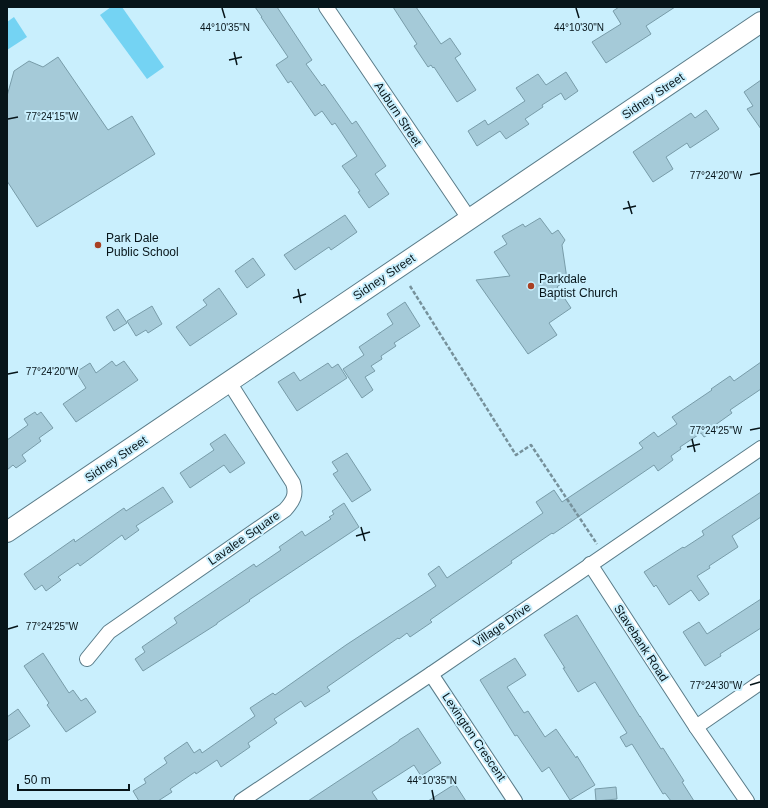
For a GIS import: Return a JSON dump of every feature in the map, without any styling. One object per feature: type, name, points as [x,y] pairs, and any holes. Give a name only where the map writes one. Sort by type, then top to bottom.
[{"type":"main road","name":"Sidney Street","points":[[7,532],[761,22]]},
{"type":"street","name":"Auburn Street","points":[[326,7],[470,220]]},
{"type":"street","name":"Lavalee Square","points":[[87,659],[109,632],[285,510],[293,501],[295,490],[293,483],[246,412],[229,382]]},
{"type":"street","name":"Village Drive","points":[[241,801],[431,674],[761,448]]},
{"type":"street","name":"Stavebank Road","points":[[590,564],[696,727],[747,801]]},
{"type":"street","name":"Lexington Crescent","points":[[431,674],[515,801]]},
{"type":"street","points":[[696,727],[761,682]]},
{"type":"path","points":[[410,286],[516,455],[531,445],[604,555]]},
{"type":"shaded area","points":[[111,7],[122,7],[164,67],[147,79],[100,15]]},
{"type":"shaded area","points":[[14,17],[27,37],[7,50],[7,22]]},
{"type":"building","points":[[255,7],[277,7],[312,60],[306,64],[322,86],[324,84],[352,124],[356,121],[386,166],[375,174],[389,194],[369,208],[358,192],[360,191],[342,166],[357,156],[335,123],[332,125],[322,111],[315,116],[291,81],[288,83],[276,65],[288,57]]},
{"type":"building","points":[[393,7],[416,7],[441,44],[450,38],[461,54],[455,58],[476,90],[457,102],[434,67],[433,68],[431,65],[428,67],[414,46],[417,44]]},
{"type":"building","points":[[619,7],[675,7],[646,26],[651,34],[606,63],[592,42],[621,24],[613,11]]},
{"type":"building","points":[[58,57],[108,130],[132,116],[155,154],[37,227],[7,181],[7,96],[14,71],[29,61],[43,67]]},
{"type":"building","points":[[566,72],[578,91],[565,100],[561,93],[542,105],[543,107],[525,119],[529,124],[506,139],[500,131],[477,146],[468,131],[485,120],[488,125],[525,101],[516,88],[538,74],[546,85]]},
{"type":"building","points":[[761,80],[761,129],[747,109],[753,106],[744,92]]},
{"type":"building","points":[[706,110],[719,129],[690,148],[687,143],[666,157],[673,169],[653,182],[633,152],[691,113],[695,118]]},
{"type":"building","points":[[345,215],[357,232],[331,250],[329,247],[295,270],[284,255]]},
{"type":"building","name":"Parkdale Baptist Church","points":[[540,218],[552,234],[558,230],[565,240],[562,245],[567,279],[557,287],[571,308],[549,323],[557,335],[528,354],[476,280],[510,276],[494,252],[507,244],[502,236],[523,224],[525,227]]},
{"type":"building","points":[[253,258],[265,275],[247,288],[235,271]]},
{"type":"building","points":[[219,288],[237,314],[190,346],[176,327],[207,305],[203,300]]},
{"type":"building","points":[[405,302],[420,326],[394,343],[396,346],[381,356],[382,359],[371,366],[375,371],[365,377],[373,390],[362,398],[343,369],[364,355],[359,347],[393,324],[387,314]]},
{"type":"building","points":[[152,306],[162,324],[148,333],[146,330],[136,336],[127,321]]},
{"type":"building","points":[[118,309],[127,323],[114,331],[106,317]]},
{"type":"building","points":[[112,361],[116,366],[124,361],[138,380],[76,422],[63,404],[86,388],[76,372],[90,363],[96,373]]},
{"type":"building","points":[[761,362],[761,389],[730,410],[732,413],[711,428],[713,431],[704,437],[701,433],[680,447],[681,449],[671,456],[673,460],[658,471],[654,465],[511,561],[512,563],[430,620],[432,622],[410,637],[407,633],[399,639],[398,638],[327,687],[330,691],[305,707],[301,701],[274,719],[277,723],[248,743],[250,747],[221,767],[217,760],[196,774],[195,772],[170,789],[172,792],[158,801],[139,801],[133,791],[146,783],[144,779],[167,763],[164,758],[187,742],[194,753],[200,749],[202,753],[255,716],[250,708],[273,693],[275,695],[346,645],[436,586],[428,574],[439,566],[447,578],[543,513],[536,502],[554,490],[562,502],[643,448],[639,443],[654,432],[658,437],[677,424],[672,417],[712,390],[711,389],[730,376],[734,381]]},
{"type":"building","points":[[328,363],[332,368],[338,364],[347,378],[297,411],[278,382],[294,372],[300,381]]},
{"type":"building","points":[[35,412],[37,415],[41,412],[53,428],[39,438],[41,441],[22,455],[26,461],[16,468],[13,465],[7,470],[7,440],[28,425],[24,419]]},
{"type":"building","points":[[225,434],[245,463],[230,473],[224,465],[190,488],[180,473],[214,450],[210,444]]},
{"type":"building","points":[[347,453],[371,490],[352,502],[333,474],[338,471],[332,462]]},
{"type":"building","points":[[163,487],[173,502],[136,526],[139,530],[125,540],[122,535],[80,566],[78,563],[58,577],[61,580],[46,591],[42,585],[35,590],[24,574],[74,539],[75,542],[124,508],[126,511]]},
{"type":"building","points":[[761,492],[761,517],[732,536],[738,547],[709,566],[710,568],[697,576],[709,594],[699,601],[691,590],[669,605],[656,585],[654,587],[644,572],[704,535],[702,531]]},
{"type":"building","points":[[344,503],[359,527],[249,600],[250,601],[217,624],[143,671],[135,659],[145,652],[142,647],[177,623],[174,618],[254,564],[256,567],[281,550],[279,547],[302,531],[305,536],[331,519],[329,517],[334,514],[332,511]]},
{"type":"building","points":[[761,599],[761,628],[720,654],[721,656],[705,666],[683,632],[699,622],[707,634]]},
{"type":"building","points":[[577,615],[640,717],[661,749],[663,748],[684,781],[682,782],[694,801],[671,801],[665,793],[663,794],[632,744],[626,747],[620,737],[627,733],[595,682],[578,692],[544,635]]},
{"type":"building","points":[[43,653],[69,693],[73,690],[81,701],[86,698],[96,712],[66,732],[47,705],[49,703],[24,666]]},
{"type":"building","points":[[515,658],[526,675],[507,687],[524,713],[528,711],[545,737],[556,729],[576,758],[577,756],[595,785],[570,800],[549,767],[542,772],[517,735],[515,736],[480,680]]},
{"type":"building","points":[[18,709],[30,726],[7,741],[7,717]]},
{"type":"building","points":[[418,728],[441,763],[421,776],[414,765],[372,792],[378,801],[308,801],[399,740]]},
{"type":"building","points":[[455,784],[466,801],[428,801]]},
{"type":"building","points":[[616,787],[617,799],[596,801],[595,789]]},
{"type":"place","name":"Park Dale Public School","points":[[98,245]]},
{"type":"place","name":"Parkdale Baptist Church","points":[[531,286]]}]
